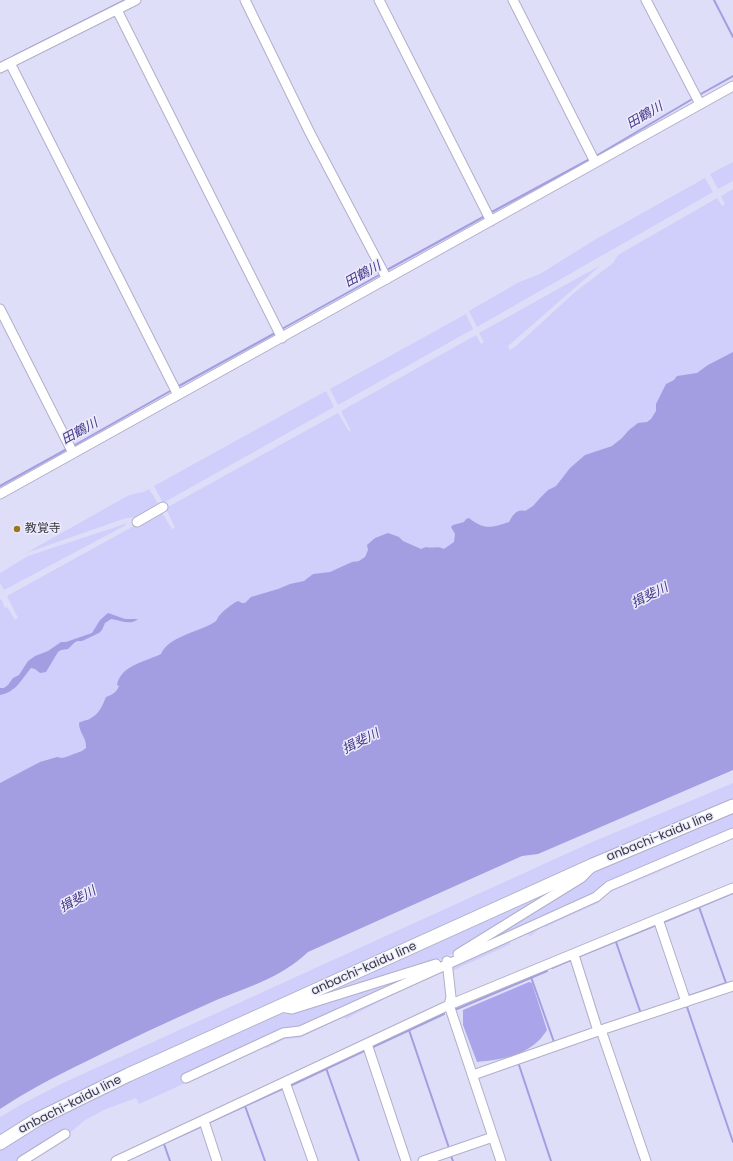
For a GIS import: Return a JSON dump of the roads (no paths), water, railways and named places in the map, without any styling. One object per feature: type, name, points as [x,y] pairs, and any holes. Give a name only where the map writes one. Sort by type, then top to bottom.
[{"type":"main road","name":"anbachi-kaidu line","points":[[0,1143],[38,1119],[128,1075],[593,865],[733,806]]},
{"type":"street","points":[[0,68],[136,0]]},
{"type":"street","points":[[245,0],[310,133],[386,278]]},
{"type":"street","points":[[379,0],[490,220]]},
{"type":"street","points":[[513,0],[593,158]]},
{"type":"street","points":[[646,0],[698,100]]},
{"type":"street","points":[[117,10],[281,337]]},
{"type":"street","points":[[10,63],[176,391]]},
{"type":"street","points":[[0,494],[71,450],[176,391],[281,337],[408,266],[490,220],[593,158],[698,100],[733,86]]},
{"type":"street","points":[[0,308],[71,450]]},
{"type":"street","points":[[137,522],[163,507]]},
{"type":"street","points":[[186,1078],[283,1033],[300,1031],[447,962],[596,897],[609,886],[733,833]]},
{"type":"street","points":[[281,1007],[292,1009],[447,962],[581,878],[593,865]]},
{"type":"street","points":[[122,1160],[449,1005],[574,955],[733,888]]},
{"type":"street","points":[[658,920],[686,1002]]},
{"type":"street","points":[[574,955],[646,1161]]},
{"type":"street","points":[[447,962],[451,997],[449,1005],[501,1161]]},
{"type":"street","points":[[473,1075],[733,986]]},
{"type":"street","points":[[367,1044],[406,1161]]},
{"type":"street","points":[[285,1082],[313,1161]]},
{"type":"street","points":[[204,1121],[217,1161]]},
{"type":"street","points":[[22,1161],[65,1134]]},
{"type":"street","points":[[422,1161],[493,1137]]},
{"type":"water","name":"揖斐川","points":[[733,352],[733,770],[538,854],[522,856],[308,952],[286,969],[274,976],[196,1009],[116,1046],[42,1084],[0,1109],[0,783],[40,762],[57,757],[66,757],[86,748],[79,723],[90,719],[97,714],[106,697],[117,690],[119,686],[117,685],[119,678],[123,673],[134,665],[161,654],[170,643],[177,639],[216,621],[223,612],[236,602],[238,601],[245,603],[251,597],[304,581],[313,574],[330,572],[352,562],[359,561],[365,557],[368,550],[367,545],[375,538],[388,533],[421,549],[426,547],[440,547],[444,549],[454,542],[455,534],[451,527],[464,522],[466,519],[469,518],[479,525],[488,527],[509,522],[515,513],[525,511],[533,506],[548,490],[556,486],[570,468],[585,455],[612,446],[638,423],[647,422],[651,419],[656,411],[656,404],[666,384],[674,380],[677,376],[697,373],[708,365]]},
{"type":"water","points":[[108,613],[125,619],[138,619],[132,622],[125,622],[111,619],[105,623],[99,633],[82,641],[77,641],[68,649],[58,652],[46,672],[40,673],[31,668],[14,688],[0,695],[0,688],[4,688],[13,678],[19,675],[28,661],[35,656],[48,651],[61,642],[66,642],[92,633],[100,620]]},
{"type":"waterway","points":[[14,56],[125,0]]},
{"type":"waterway","points":[[714,0],[733,37]]},
{"type":"waterway","points":[[0,63],[6,60]]},
{"type":"waterway","name":"田鶴川","points":[[699,95],[733,76]]},
{"type":"waterway","name":"田鶴川","points":[[596,156],[694,98]]},
{"type":"waterway","name":"田鶴川","points":[[490,213],[590,159]]},
{"type":"waterway","name":"田鶴川","points":[[385,271],[485,216]]},
{"type":"waterway","name":"田鶴川","points":[[280,330],[381,274]]},
{"type":"waterway","name":"田鶴川","points":[[177,387],[277,332]]},
{"type":"waterway","name":"田鶴川","points":[[73,446],[172,390]]},
{"type":"waterway","name":"田鶴川","points":[[0,486],[67,449]]},
{"type":"waterway","points":[[664,922],[733,893]]},
{"type":"waterway","points":[[689,996],[726,983],[699,907]]},
{"type":"waterway","points":[[580,956],[654,926]]},
{"type":"waterway","points":[[616,942],[640,1011]]},
{"type":"waterway","points":[[552,968],[571,960]]},
{"type":"waterway","points":[[457,1009],[547,971]]},
{"type":"waterway","points":[[531,977],[554,1042]]},
{"type":"waterway","points":[[687,1007],[733,1142]]},
{"type":"waterway","points":[[373,1047],[444,1014]]},
{"type":"waterway","points":[[409,1030],[449,1148]]},
{"type":"waterway","points":[[292,1085],[364,1051]]},
{"type":"waterway","points":[[518,1062],[551,1161]]},
{"type":"waterway","points":[[326,1068],[359,1161]]},
{"type":"waterway","points":[[210,1122],[282,1089]]},
{"type":"waterway","points":[[245,1106],[265,1161]]},
{"type":"waterway","points":[[132,1158],[200,1127]]},
{"type":"waterway","points":[[164,1144],[170,1161]]},
{"type":"waterway","points":[[451,1156],[453,1161]]},
{"type":"place","name":"教覚寺","points":[[17,529]]}]
